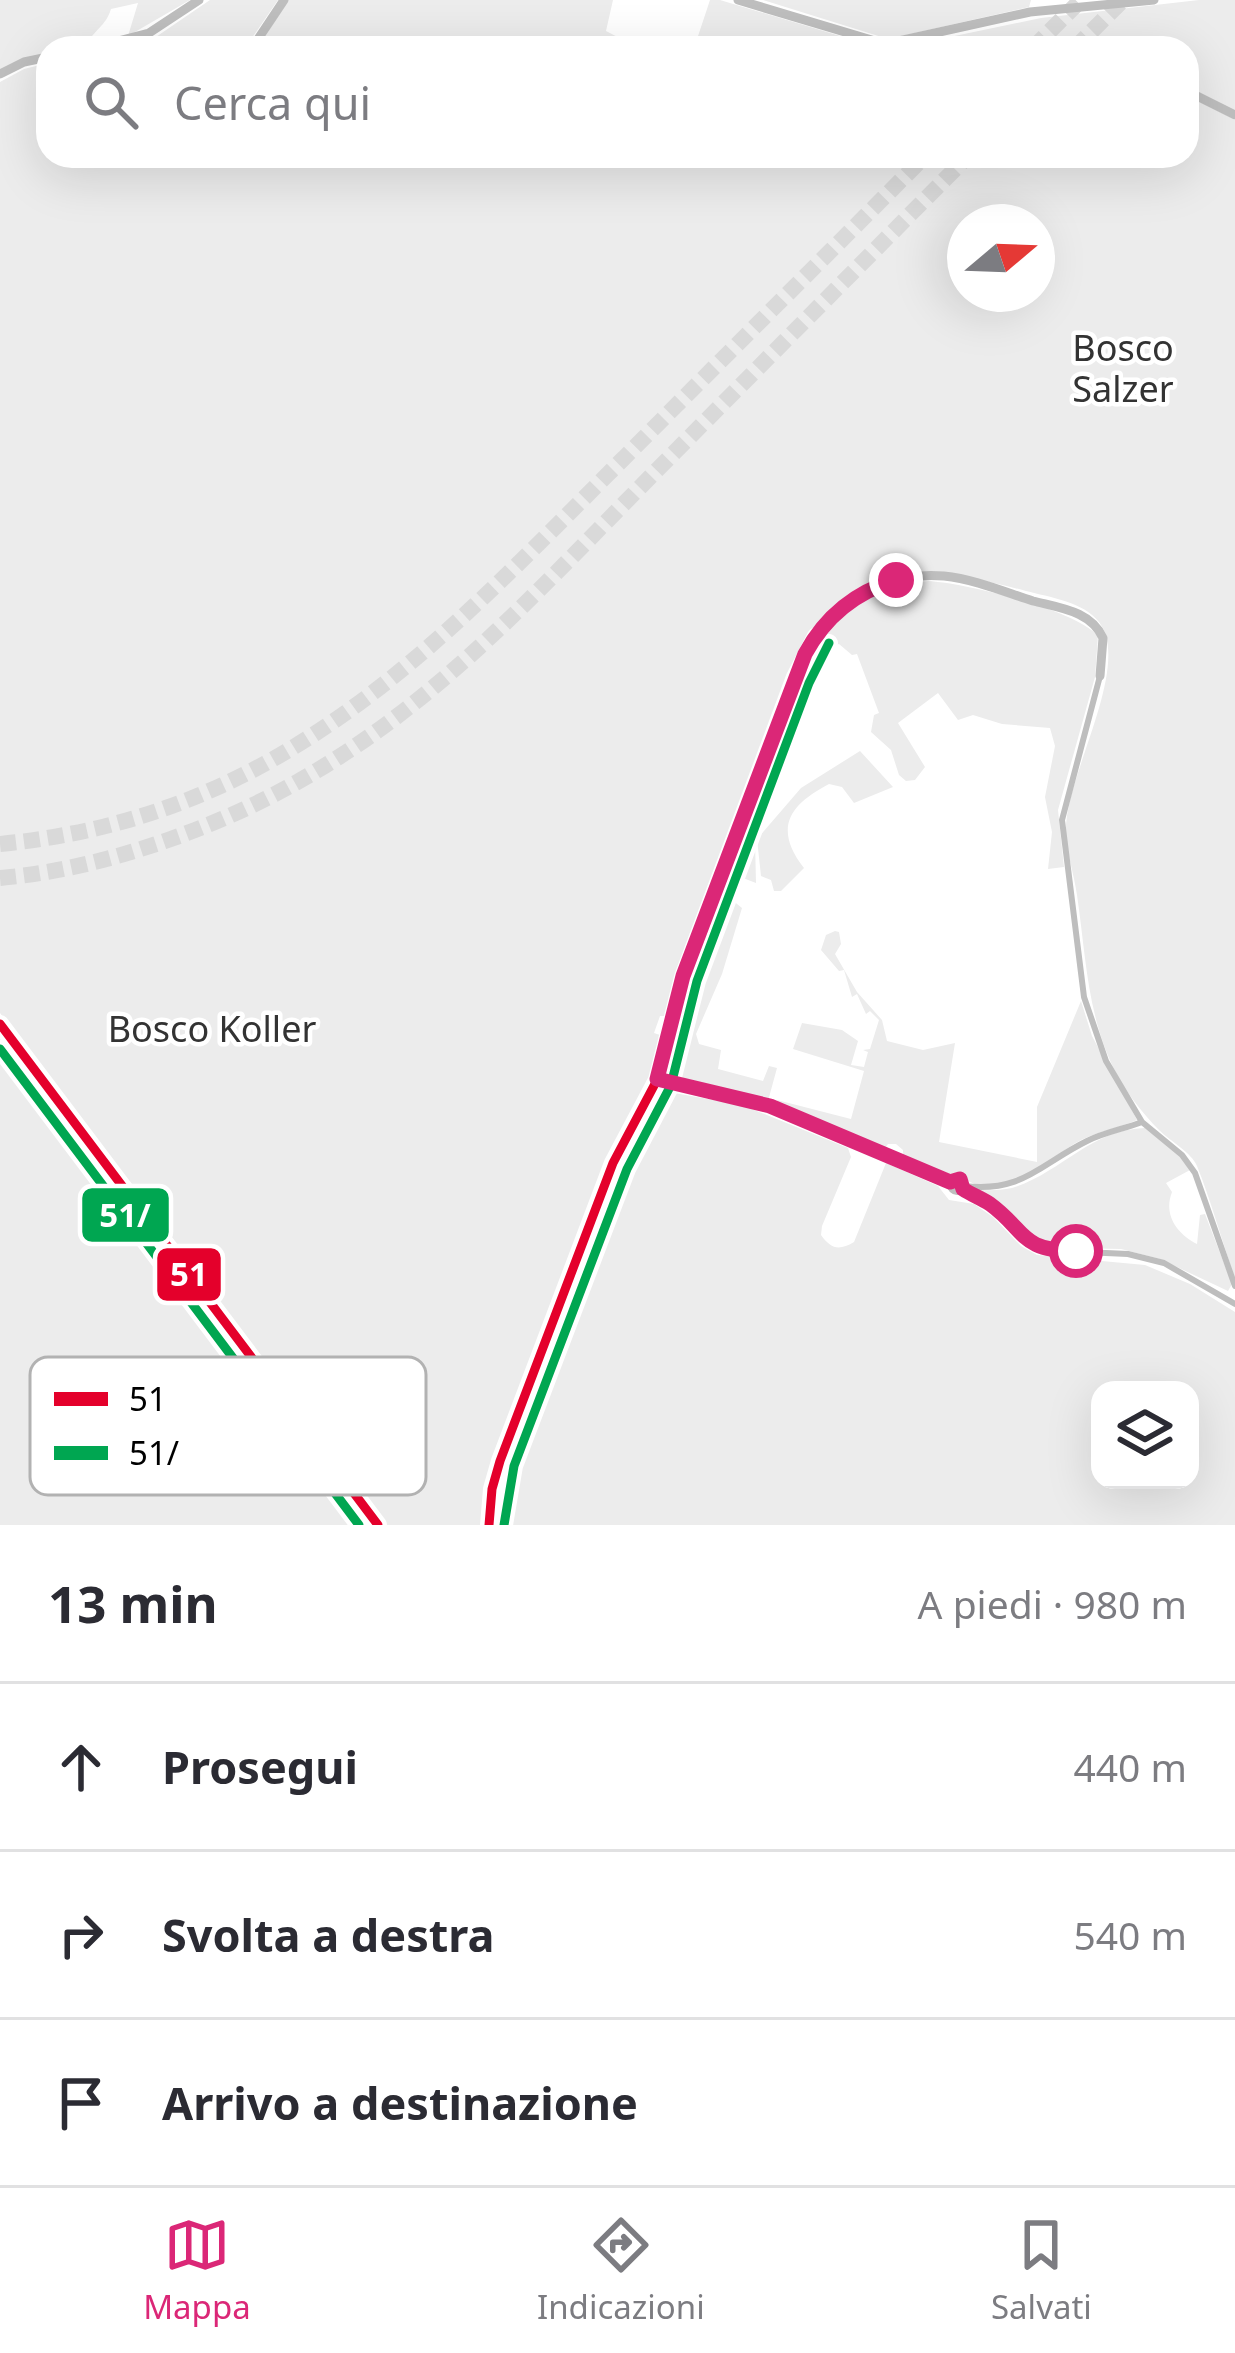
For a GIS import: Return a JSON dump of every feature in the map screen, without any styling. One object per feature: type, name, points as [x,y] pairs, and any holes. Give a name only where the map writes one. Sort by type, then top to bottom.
[{"type":"main road","points":[[0,1024],[251,1357]]},
{"type":"main road","points":[[355,1495],[378,1525]]},
{"type":"street","points":[[137,36],[199,0]]},
{"type":"street","points":[[260,36],[284,0]]},
{"type":"street","points":[[738,0],[858,36]]},
{"type":"street","points":[[921,36],[1030,12],[1154,0]]},
{"type":"street","points":[[0,74],[36,60]]},
{"type":"street","points":[[1199,97],[1235,116]]},
{"type":"street","points":[[489,1525],[492,1489],[511,1432],[614,1162],[657,1079],[683,976],[805,654],[834,615],[884,584],[922,576],[956,578],[1086,616],[1103,638],[1100,676],[1066,794],[1062,833],[1087,1010],[1106,1061],[1142,1122],[1183,1155],[1195,1173],[1235,1286]]},
{"type":"street","points":[[657,1079],[770,1106],[950,1182],[957,1178],[1019,1235],[1038,1246],[1144,1258],[1178,1269],[1235,1303]]},
{"type":"street","points":[[963,1187],[995,1188],[1019,1182],[1093,1138],[1142,1122]]},
{"type":"green space","points":[[0,0],[190,0],[128,36],[138,3],[111,9],[93,36],[36,36],[36,57],[0,70]]},
{"type":"green space","points":[[210,0],[278,0],[253,36],[157,36]]},
{"type":"green space","points":[[288,0],[613,0],[606,31],[616,36],[266,36]]},
{"type":"green space","points":[[710,0],[720,0],[840,36],[698,36]]},
{"type":"green space","points":[[763,0],[1031,0],[1029,7],[901,36],[878,36]]},
{"type":"green space","points":[[1235,0],[1235,114],[1199,94],[1199,36],[955,36],[1041,18]]},
{"type":"green space","points":[[36,66],[36,168],[1199,168],[1199,101],[1235,120],[1235,1278],[1197,1166],[1153,1124],[1124,1086],[1106,1050],[1093,1007],[1066,833],[1068,810],[1103,694],[1107,642],[1099,622],[1084,610],[989,582],[922,575],[892,578],[865,588],[839,605],[815,630],[793,664],[693,927],[665,1016],[660,1016],[654,1033],[663,1036],[649,1088],[608,1164],[494,1464],[485,1525],[385,1525],[362,1495],[426,1495],[426,1357],[259,1357],[0,1013],[0,82]]},
{"type":"green space","points":[[928,581],[1043,607],[1098,636],[1095,677],[1058,810],[1064,867],[1048,869],[1052,832],[1045,797],[1055,746],[1050,728],[1002,724],[973,715],[958,720],[938,693],[898,723],[925,767],[915,780],[906,781],[899,775],[891,750],[871,732],[874,715],[879,713],[857,654],[826,641],[826,630],[861,603],[885,591]]},
{"type":"green space","points":[[860,751],[893,787],[854,803],[842,787],[829,784],[805,800],[790,818],[788,829],[804,868],[781,891],[774,891],[771,880],[761,876],[757,839],[801,788]]},
{"type":"green space","points":[[755,841],[756,883],[730,873],[741,843]]},
{"type":"green space","points":[[731,899],[742,908],[722,974],[696,1034],[699,1044],[721,1050],[718,1069],[763,1081],[769,1066],[777,1068],[768,1101],[668,1078],[696,958],[705,935]]},
{"type":"green space","points":[[835,931],[841,944],[835,954],[857,992],[882,1020],[887,1041],[923,1050],[955,1043],[939,1142],[1037,1162],[1037,1107],[1081,1001],[1092,1036],[1137,1120],[1088,1137],[1022,1177],[989,1187],[903,1159],[903,1150],[896,1144],[888,1144],[883,1151],[779,1105],[777,1100],[851,1119],[864,1071],[793,1049],[802,1023],[842,1030],[858,1041],[851,1065],[864,1067],[868,1052],[863,1050],[870,1049],[879,1020],[870,1011],[866,1014],[857,994],[852,997],[844,970],[839,971],[821,950],[826,935]]},
{"type":"green space","points":[[0,1034],[244,1357],[30,1357],[30,1495],[348,1495],[371,1525],[0,1525]]},
{"type":"green space","points":[[663,1091],[742,1105],[848,1148],[851,1157],[822,1226],[821,1235],[836,1247],[854,1242],[886,1163],[938,1186],[949,1200],[974,1204],[1037,1255],[1145,1265],[1190,1284],[1235,1312],[1235,1525],[497,1525],[516,1434],[627,1150]]},
{"type":"green space","points":[[1145,1128],[1190,1170],[1166,1183],[1172,1192],[1171,1216],[1183,1235],[1197,1244],[1200,1215],[1205,1214],[1232,1284],[1228,1291],[1160,1259],[1121,1249],[1039,1242],[973,1190],[1012,1188],[1092,1143]]},
{"type":"tunnel","points":[[1045,36],[1081,0]]},
{"type":"tunnel","points":[[1087,36],[1123,0]]},
{"type":"tunnel","points":[[0,844],[100,827],[190,799],[272,760],[348,711],[419,656],[487,594],[913,168]]},
{"type":"tunnel","points":[[0,878],[85,864],[168,840],[244,809],[313,773],[376,732],[434,687],[544,585],[956,168]]},
{"type":"transit line","name":"51","points":[[489,1525],[500,1461],[613,1163],[657,1080],[683,977],[795,677],[816,636]]},
{"type":"transit line","name":"51/","points":[[504,1525],[514,1466],[627,1169],[671,1085],[697,981],[809,683],[829,643]]},
{"type":"transit line","name":"51","points":[[0,1024],[251,1357]]},
{"type":"transit line","name":"51/","points":[[0,1049],[232,1357]]},
{"type":"transit line","name":"51/","points":[[336,1495],[359,1525]]},
{"type":"transit line","name":"51","points":[[355,1495],[378,1525]]},
{"type":"route","points":[[896,580],[842,607],[805,654],[683,976],[657,1079],[770,1106],[950,1182],[960,1179],[963,1189],[990,1204],[1019,1235],[1053,1250],[1076,1251]]},
{"type":"park label","name":"Bosco Salzer","points":[[1123,368]]},
{"type":"park label","name":"Bosco Koller","points":[[212,1028]]}]
